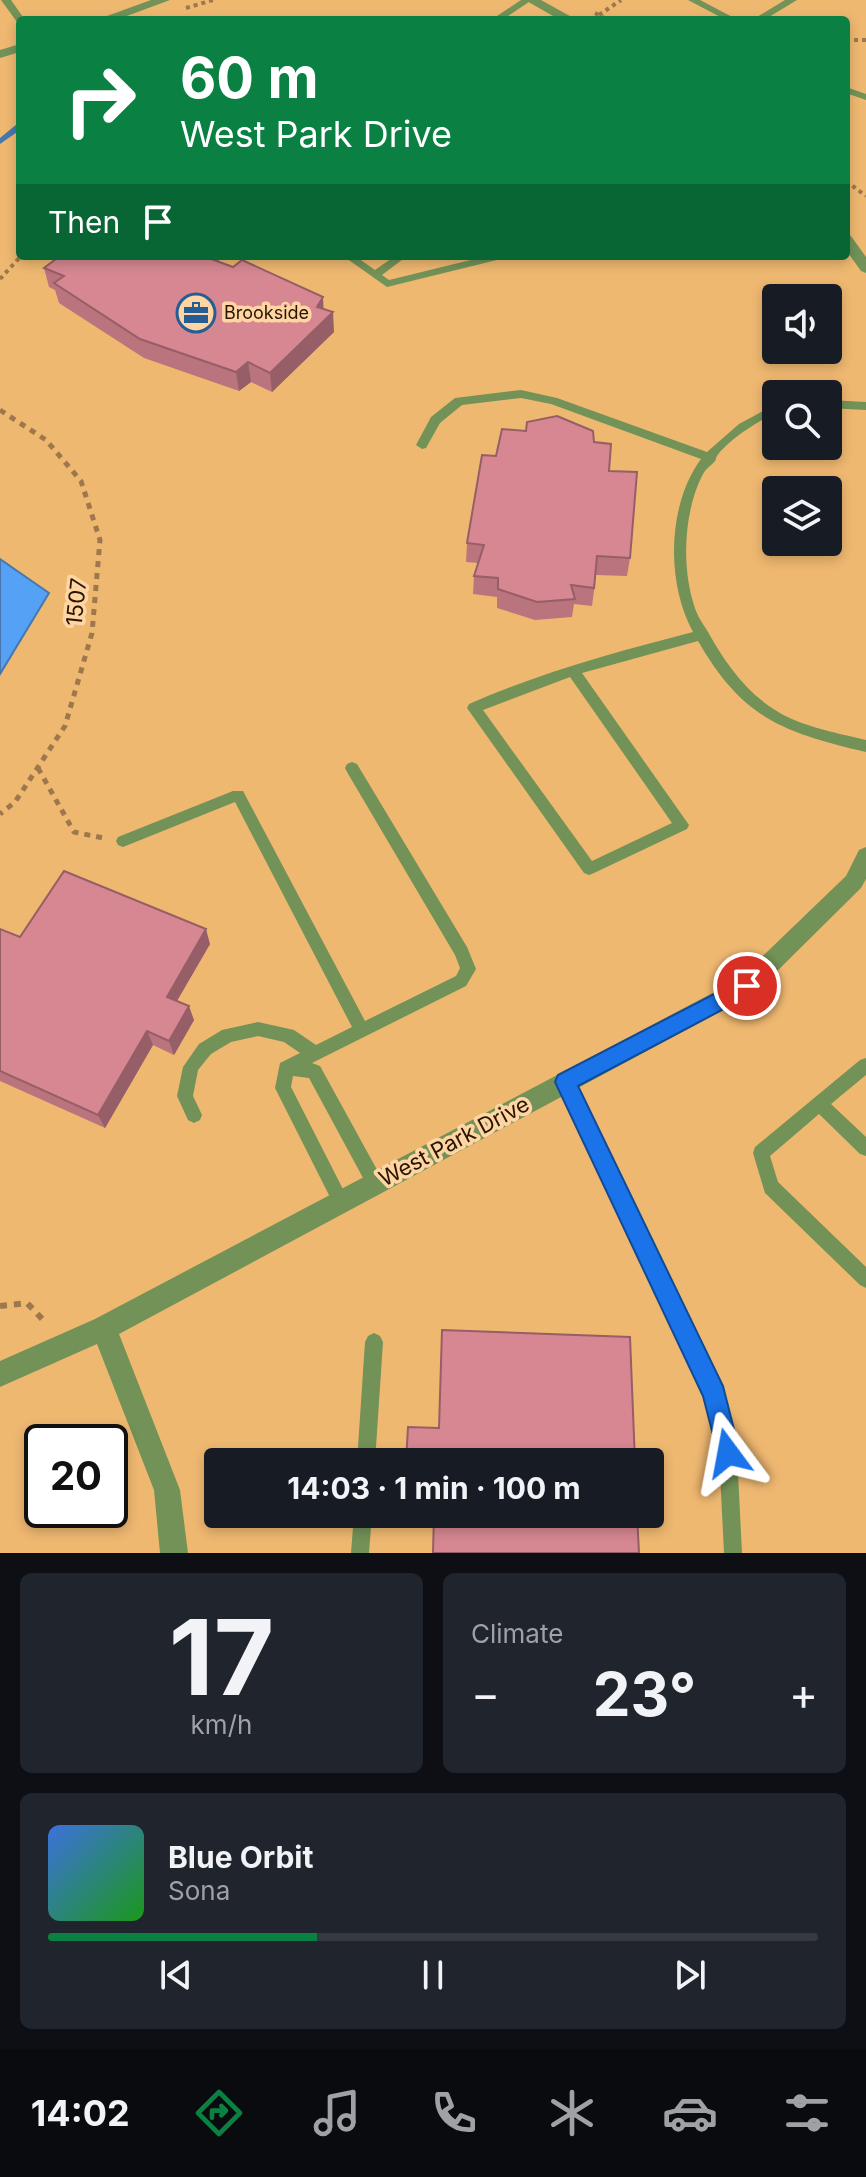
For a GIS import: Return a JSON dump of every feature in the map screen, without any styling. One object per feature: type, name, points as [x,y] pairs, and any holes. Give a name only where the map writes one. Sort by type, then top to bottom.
[{"type":"street","points":[[115,16],[164,0]]},
{"type":"street","points":[[529,0],[562,16]]},
{"type":"street","points":[[850,245],[866,268]]},
{"type":"street","name":"West Park Drive","points":[[0,1374],[104,1328],[747,986],[854,882],[866,856]]},
{"type":"street","points":[[104,1328],[167,1490],[174,1553]]},
{"type":"lane","points":[[503,16],[529,0]]},
{"type":"lane","points":[[693,0],[725,16]]},
{"type":"lane","points":[[764,16],[792,0]]},
{"type":"lane","points":[[354,260],[387,284],[485,260]]},
{"type":"lane","points":[[375,275],[396,260]]},
{"type":"lane","points":[[422,445],[435,420],[459,401],[521,394],[553,401],[711,458]]},
{"type":"lane","points":[[842,405],[866,406]]},
{"type":"lane","points":[[762,417],[734,434],[698,473],[681,531],[685,597],[714,660],[762,708],[797,729],[866,746]]},
{"type":"lane","points":[[573,670],[682,825],[589,869],[474,708],[505,693],[573,670],[703,635]]},
{"type":"lane","points":[[286,1068],[461,981],[468,969],[462,952],[352,768]]},
{"type":"lane","points":[[123,841],[238,795],[362,1031]]},
{"type":"lane","points":[[194,1115],[185,1096],[191,1067],[205,1049],[228,1035],[258,1029],[288,1035],[315,1054]]},
{"type":"lane","points":[[866,1065],[761,1153],[771,1187],[866,1279]]},
{"type":"lane","points":[[286,1068],[314,1071],[375,1183]]},
{"type":"lane","points":[[286,1068],[283,1088],[341,1201]]},
{"type":"lane","points":[[565,1082],[715,1394],[728,1453],[733,1553]]},
{"type":"lane","points":[[820,1104],[866,1148]]},
{"type":"lane","points":[[367,1448],[374,1342]]},
{"type":"lane","points":[[360,1553],[362,1528]]},
{"type":"path","points":[[599,15],[621,0]]},
{"type":"path","points":[[0,279],[17,260]]},
{"type":"path","name":"1507","points":[[0,410],[46,440],[81,481],[100,540],[92,633],[65,726],[15,802],[0,814]]},
{"type":"path","points":[[38,768],[74,832],[123,841]]},
{"type":"path","points":[[0,1306],[27,1303],[67,1344]]},
{"type":"shaded area","points":[[0,0],[866,0],[866,1553],[0,1553]]},
{"type":"water","points":[[0,559],[49,593],[0,674]]},
{"type":"building","points":[[55,260],[214,260],[233,267],[242,260],[323,297],[317,307],[333,312],[270,373],[248,362],[236,372],[140,339],[54,283],[64,276],[44,268]]},
{"type":"building","points":[[557,416],[593,431],[594,442],[611,444],[609,471],[637,472],[630,558],[597,556],[594,588],[571,585],[575,599],[537,602],[498,589],[498,578],[474,576],[484,545],[467,543],[482,455],[496,456],[502,429],[526,431],[527,422]]},
{"type":"building","points":[[64,871],[206,929],[167,997],[189,1006],[169,1041],[147,1031],[98,1115],[0,1071],[0,929],[20,937]]},
{"type":"building","points":[[442,1330],[630,1337],[634,1448],[407,1448],[408,1427],[439,1428]]},
{"type":"building","points":[[434,1528],[638,1528],[639,1553],[433,1553]]},
{"type":"waterway","points":[[0,142],[16,129]]},
{"type":"place","name":"Brookside","points":[[196,313]]},
{"type":"route","points":[[728,1453],[715,1394],[565,1082],[747,986]]}]
